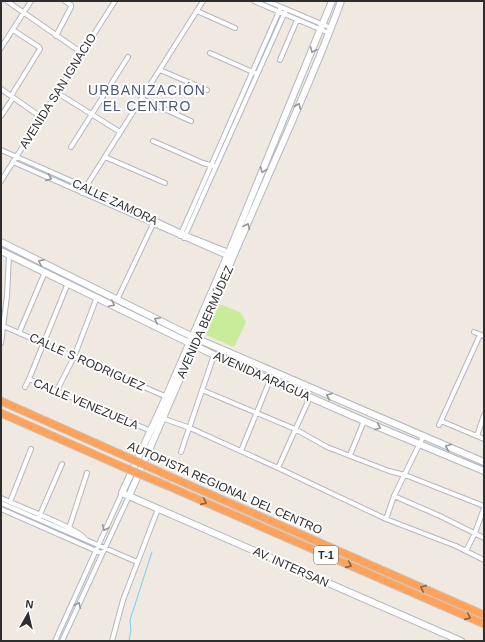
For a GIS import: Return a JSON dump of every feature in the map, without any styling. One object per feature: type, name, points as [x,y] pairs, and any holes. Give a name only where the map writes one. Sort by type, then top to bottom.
[{"type":"highway","name":"AUTOPISTA REGIONAL DEL CENTRO","points":[[1,401],[484,615]]},
{"type":"highway","name":"AUTOPISTA REGIONAL DEL CENTRO","points":[[1,413],[484,624]]},
{"type":"street","points":[[6,1],[82,53]]},
{"type":"street","points":[[2,46],[31,1]]},
{"type":"street","points":[[56,36],[71,7],[71,5],[65,1]]},
{"type":"street","points":[[109,1],[114,2]]},
{"type":"street","points":[[82,193],[203,1]]},
{"type":"street","points":[[254,1],[297,20],[322,27]]},
{"type":"street","points":[[267,1],[330,30]]},
{"type":"street","name":"AVENIDA BERMÚDEZ","points":[[195,338],[228,254],[261,184],[332,1]]},
{"type":"street","name":"AVENIDA BERMÚDEZ","points":[[62,641],[128,496],[261,184],[330,30],[341,1]]},
{"type":"street","name":"AVENIDA SAN IGNACIO","points":[[1,181],[114,2]]},
{"type":"street","points":[[255,74],[281,7]]},
{"type":"street","points":[[183,235],[255,74],[286,10]]},
{"type":"street","points":[[197,11],[235,28]]},
{"type":"street","points":[[280,60],[297,20]]},
{"type":"street","points":[[1,116],[40,49],[13,30]]},
{"type":"street","points":[[210,53],[255,74]]},
{"type":"street","points":[[71,147],[128,57]]},
{"type":"street","points":[[160,70],[207,90]]},
{"type":"street","points":[[1,89],[41,118]]},
{"type":"street","points":[[56,92],[120,132]]},
{"type":"street","points":[[142,99],[191,121]]},
{"type":"street","points":[[153,141],[203,163],[214,166]]},
{"type":"street","name":"CALLE ZAMORA","points":[[1,150],[14,160],[82,193],[228,254]]},
{"type":"street","points":[[105,157],[166,183]]},
{"type":"street","name":"CALLE ZAMORA","points":[[14,160],[85,187],[154,222]]},
{"type":"street","points":[[117,300],[154,222]]},
{"type":"street","name":"AVENIDA ARAGUA","points":[[1,242],[195,338],[484,462]]},
{"type":"street","name":"AVENIDA ARAGUA","points":[[1,251],[192,345],[364,421],[484,471]]},
{"type":"street","points":[[1,340],[7,296],[9,255]]},
{"type":"street","points":[[19,333],[45,272]]},
{"type":"street","points":[[29,379],[68,283]]},
{"type":"street","points":[[56,392],[74,357],[97,297]]},
{"type":"street","name":"CALLE S RODRIGUEZ","points":[[3,326],[169,398]]},
{"type":"street","points":[[474,332],[482,336],[440,423],[484,439]]},
{"type":"street","points":[[181,452],[214,355]]},
{"type":"street","name":"CALLE VENEZUELA","points":[[25,387],[29,379],[56,392],[150,431]]},
{"type":"street","points":[[241,451],[270,380]]},
{"type":"street","points":[[202,390],[295,429],[327,447],[389,471],[405,475],[484,507],[475,533],[466,551]]},
{"type":"street","points":[[278,468],[310,397]]},
{"type":"street","name":"AVENIDA BERMÚDEZ","points":[[55,641],[97,545],[150,431],[169,398]]},
{"type":"street","points":[[477,436],[484,415]]},
{"type":"street","points":[[162,418],[190,428],[386,519],[466,551],[484,560]]},
{"type":"street","points":[[350,455],[364,421]]},
{"type":"street","points":[[386,519],[394,496],[423,437]]},
{"type":"street","points":[[10,502],[31,449]]},
{"type":"street","points":[[38,517],[62,464]]},
{"type":"street","points":[[69,528],[87,473]]},
{"type":"street","name":"AV. INTERSAN","points":[[122,492],[128,496],[461,641]]},
{"type":"street","points":[[394,496],[484,538]]},
{"type":"street","points":[[1,498],[85,540],[137,562]]},
{"type":"street","points":[[1,503],[69,528],[81,534],[85,540]]},
{"type":"street","points":[[1,509],[101,553]]},
{"type":"street","points":[[112,641],[123,600],[158,509]]},
{"type":"green space","points":[[219,304],[240,312],[246,322],[234,347],[206,335]]},
{"type":"waterway","points":[[129,641],[131,630],[130,620],[152,552]]},
{"type":"district","name":"URBANIZACIÓN EL CENTRO","points":[[147,98]]}]
